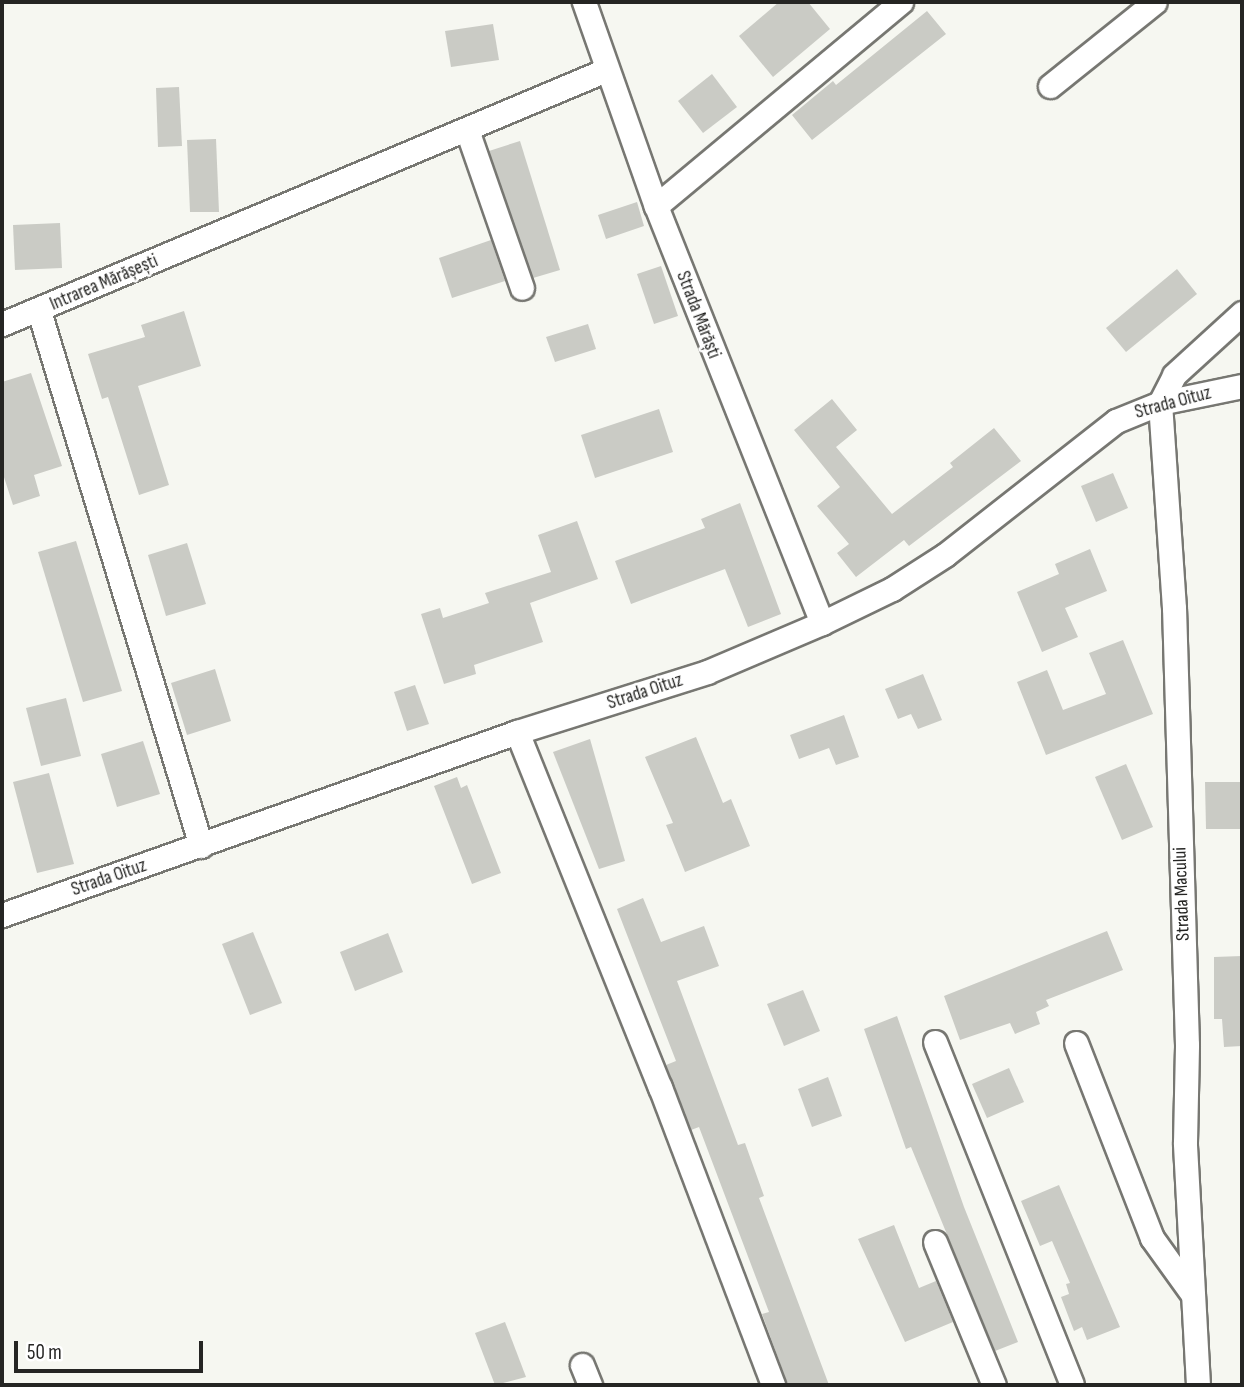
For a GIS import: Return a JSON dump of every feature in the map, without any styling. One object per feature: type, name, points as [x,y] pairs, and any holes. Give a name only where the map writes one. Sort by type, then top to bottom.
[{"type":"street","name":"Strada Mărăști","points":[[584,2],[656,206],[822,623]]},
{"type":"street","points":[[656,206],[901,2]]},
{"type":"street","points":[[1050,86],[1155,2]]},
{"type":"street","name":"Intrarea Mărășești","points":[[201,846],[39,311],[606,70]]},
{"type":"street","points":[[467,130],[522,288]]},
{"type":"street","points":[[2,324],[39,311]]},
{"type":"street","points":[[1160,403],[1174,375],[1242,313]]},
{"type":"street","name":"Strada Oituz","points":[[2,915],[517,732],[707,672],[822,623],[902,583],[1116,421],[1160,403],[1242,386]]},
{"type":"street","name":"Strada Macului","points":[[1160,403],[1174,608],[1187,1045],[1185,1142],[1198,1385]]},
{"type":"street","points":[[517,732],[660,1087],[773,1385]]},
{"type":"street","points":[[935,1042],[1072,1385]]},
{"type":"street","points":[[1076,1043],[1152,1238],[1193,1295]]},
{"type":"street","points":[[935,1242],[993,1385]]},
{"type":"building","points":[[779,2],[808,2],[830,29],[773,77],[739,36]]},
{"type":"building","points":[[927,11],[946,34],[812,140],[792,115],[833,81],[836,85]]},
{"type":"building","points":[[493,24],[499,60],[451,67],[445,31]]},
{"type":"building","points":[[712,74],[737,107],[703,133],[678,101]]},
{"type":"building","points":[[179,87],[182,146],[158,147],[156,88]]},
{"type":"building","points":[[216,139],[219,212],[190,212],[187,140]]},
{"type":"building","points":[[520,141],[560,270],[533,278],[489,151]]},
{"type":"building","points":[[637,202],[644,226],[606,239],[598,215]]},
{"type":"building","points":[[60,223],[62,268],[15,270],[13,225]]},
{"type":"building","points":[[491,240],[505,281],[452,298],[439,258]]},
{"type":"building","points":[[661,266],[678,316],[654,324],[637,274]]},
{"type":"building","points":[[1177,269],[1197,294],[1126,352],[1106,328]]},
{"type":"building","points":[[184,311],[201,366],[138,386],[169,485],[139,495],[108,397],[102,399],[88,354],[145,337],[141,325]]},
{"type":"building","points":[[588,324],[596,349],[555,362],[546,337]]},
{"type":"building","points":[[31,373],[62,466],[34,475],[40,496],[13,505],[2,471],[2,382]]},
{"type":"building","points":[[832,399],[857,430],[836,447],[892,514],[953,467],[950,463],[994,428],[1021,461],[909,546],[904,540],[856,577],[837,553],[849,544],[817,506],[840,487],[794,430]]},
{"type":"building","points":[[659,409],[673,452],[595,478],[581,435]]},
{"type":"building","points":[[1113,473],[1128,508],[1096,522],[1081,486]]},
{"type":"building","points":[[740,503],[781,614],[748,627],[725,569],[631,604],[615,561],[705,528],[701,519]]},
{"type":"building","points":[[577,521],[598,579],[530,603],[543,642],[474,665],[476,674],[444,684],[421,614],[440,608],[443,618],[489,603],[485,593],[551,572],[538,535]]},
{"type":"building","points":[[76,541],[122,691],[83,702],[38,552]]},
{"type":"building","points":[[187,543],[206,604],[166,616],[148,555]]},
{"type":"building","points":[[1090,549],[1107,591],[1065,608],[1078,637],[1042,652],[1017,592],[1059,574],[1055,564]]},
{"type":"building","points":[[1123,640],[1153,714],[1046,755],[1017,682],[1047,670],[1063,710],[1106,694],[1089,653]]},
{"type":"building","points":[[215,669],[231,721],[187,735],[171,683]]},
{"type":"building","points":[[923,674],[942,720],[918,729],[911,714],[898,719],[885,689]]},
{"type":"building","points":[[415,685],[429,724],[407,731],[394,692]]},
{"type":"building","points":[[66,698],[81,756],[41,766],[26,708]]},
{"type":"building","points":[[844,715],[859,757],[836,765],[829,748],[799,759],[790,735]]},
{"type":"building","points":[[696,737],[723,803],[731,799],[750,846],[685,872],[666,825],[673,823],[645,757]]},
{"type":"building","points":[[590,739],[625,861],[599,869],[553,752]]},
{"type":"building","points":[[143,741],[160,794],[117,807],[101,754]]},
{"type":"building","points":[[1126,764],[1153,827],[1122,840],[1095,777]]},
{"type":"building","points":[[49,773],[74,864],[37,873],[13,782]]},
{"type":"building","points":[[457,777],[461,788],[467,785],[501,873],[472,884],[434,786]]},
{"type":"building","points":[[1205,782],[1242,782],[1242,829],[1206,829]]},
{"type":"building","points":[[643,898],[661,942],[704,926],[719,966],[677,981],[738,1145],[745,1143],[764,1196],[759,1198],[829,1385],[788,1385],[762,1314],[769,1312],[699,1127],[691,1130],[666,1065],[676,1061],[617,909]]},
{"type":"building","points":[[1107,931],[1123,970],[1046,1000],[1049,1006],[1036,1012],[1040,1024],[1015,1034],[1010,1023],[960,1040],[944,996]]},
{"type":"building","points":[[253,932],[282,1003],[250,1015],[222,944]]},
{"type":"building","points":[[388,933],[403,972],[355,991],[340,952]]},
{"type":"building","points":[[1242,956],[1242,1046],[1224,1047],[1222,1019],[1214,1019],[1214,957]]},
{"type":"building","points":[[803,990],[820,1031],[784,1046],[767,1004]]},
{"type":"building","points":[[897,1016],[964,1207],[1018,1342],[995,1351],[911,1147],[906,1149],[864,1029]]},
{"type":"building","points":[[1009,1068],[1024,1102],[987,1118],[972,1084]]},
{"type":"building","points":[[828,1077],[842,1116],[812,1127],[798,1089]]},
{"type":"building","points":[[1059,1185],[1120,1327],[1087,1340],[1082,1327],[1074,1331],[1061,1297],[1069,1294],[1066,1284],[1070,1283],[1052,1241],[1040,1246],[1021,1201]]},
{"type":"building","points":[[894,1225],[919,1288],[936,1281],[953,1322],[905,1342],[858,1239]]},
{"type":"building","points":[[505,1322],[526,1377],[495,1385],[475,1333]]}]
